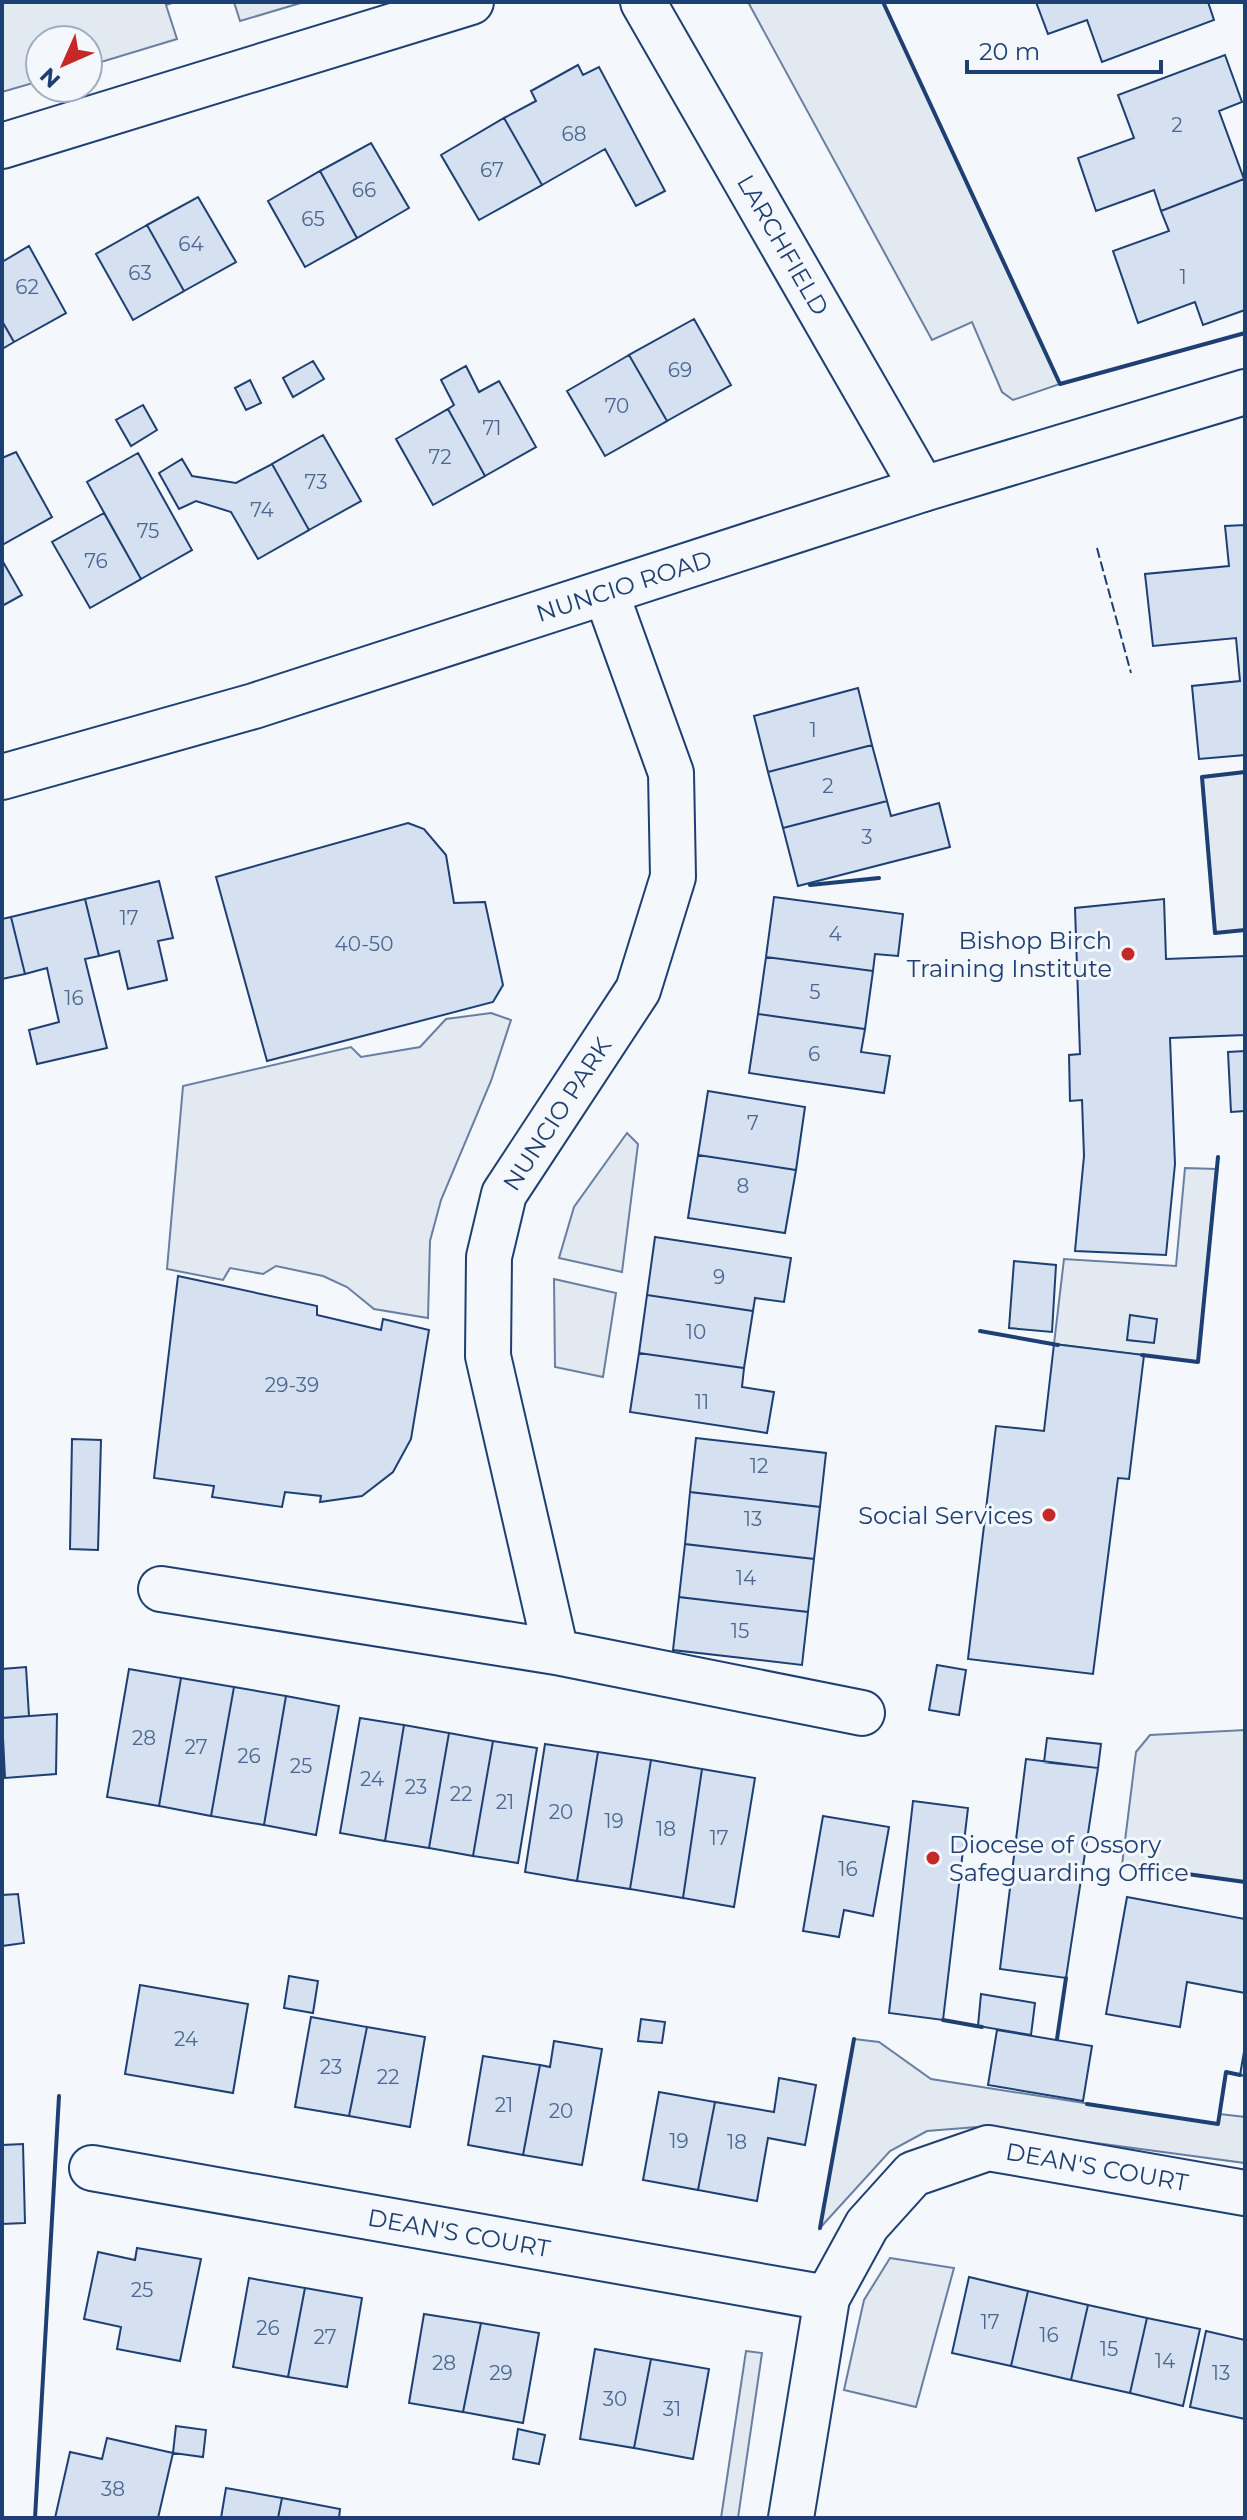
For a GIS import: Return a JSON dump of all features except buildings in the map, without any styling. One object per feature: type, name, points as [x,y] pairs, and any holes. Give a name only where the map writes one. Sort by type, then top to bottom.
[{"type":"street","points":[[2,146],[471,2]]},
{"type":"street","name":"LARCHFIELD","points":[[643,2],[923,489]]},
{"type":"street","name":"NUNCIO ROAD","points":[[2,777],[254,706],[923,489],[1245,392]]},
{"type":"street","name":"NUNCIO PARK","points":[[556,1652],[488,1356],[489,1257],[504,1194],[638,990],[673,877],[671,773],[606,593]]},
{"type":"street","points":[[161,1589],[556,1652],[862,1713]]},
{"type":"street","name":"DEAN'S COURT","points":[[791,2518],[827,2298],[867,2225],[913,2174],[988,2148],[1245,2193]]},
{"type":"street","name":"DEAN'S COURT","points":[[92,2168],[827,2298]]},
{"type":"shaded area","points":[[2,2],[175,2],[166,5],[177,39],[104,61],[104,24],[24,24],[24,86],[2,92]]},
{"type":"shaded area","points":[[234,2],[304,2],[240,21]]},
{"type":"shaded area","points":[[748,2],[883,2],[1060,384],[1013,400],[1002,392],[972,322],[932,340]]},
{"type":"shaded area","points":[[1245,772],[1245,930],[1215,933],[1202,777]]},
{"type":"shaded area","points":[[491,1013],[511,1020],[491,1081],[441,1200],[430,1241],[428,1318],[374,1309],[347,1287],[323,1276],[276,1266],[263,1274],[230,1268],[223,1280],[167,1269],[183,1086],[351,1047],[361,1057],[420,1047],[446,1019]]},
{"type":"shaded area","points":[[627,1133],[638,1144],[622,1272],[559,1258],[574,1207]]},
{"type":"shaded area","points":[[1185,1168],[1216,1169],[1198,1362],[1054,1344],[1064,1259],[1176,1266]]},
{"type":"shaded area","points":[[554,1279],[616,1293],[603,1377],[555,1367]]},
{"type":"shaded area","points":[[1245,1730],[1245,1882],[1122,1865],[1136,1752],[1150,1735]]},
{"type":"shaded area","points":[[854,2039],[879,2042],[931,2079],[1218,2124],[1220,2114],[1245,2117],[1245,2163],[977,2127],[927,2131],[890,2151],[820,2228]]},
{"type":"shaded area","points":[[890,2258],[954,2268],[916,2407],[844,2390],[864,2300]]},
{"type":"shaded area","points":[[746,2351],[762,2353],[738,2518],[721,2518]]},
{"type":"fence","points":[[1097,548],[1131,673]]},
{"type":"wall","points":[[883,2],[1060,384],[1245,333]]},
{"type":"wall","points":[[1245,772],[1202,777],[1215,933],[1245,930]]},
{"type":"wall","points":[[810,885],[879,878]]},
{"type":"wall","points":[[1142,1355],[1198,1362],[1218,1157]]},
{"type":"wall","points":[[980,1331],[1058,1345]]},
{"type":"wall","points":[[1122,1865],[1245,1882]]},
{"type":"wall","points":[[1057,2039],[1066,1978]]},
{"type":"wall","points":[[943,2020],[982,2027]]},
{"type":"wall","points":[[820,2228],[854,2039]]},
{"type":"wall","points":[[1087,2104],[1218,2124],[1226,2072],[1240,2075]]},
{"type":"wall","points":[[35,2518],[59,2096]]},
{"type":"place","name":"Bishop Birch Training Institute","points":[[1128,954]]},
{"type":"place","name":"Social Services","points":[[1049,1515]]},
{"type":"place","name":"Diocese of Ossory Safeguarding Office","points":[[933,1858]]}]
